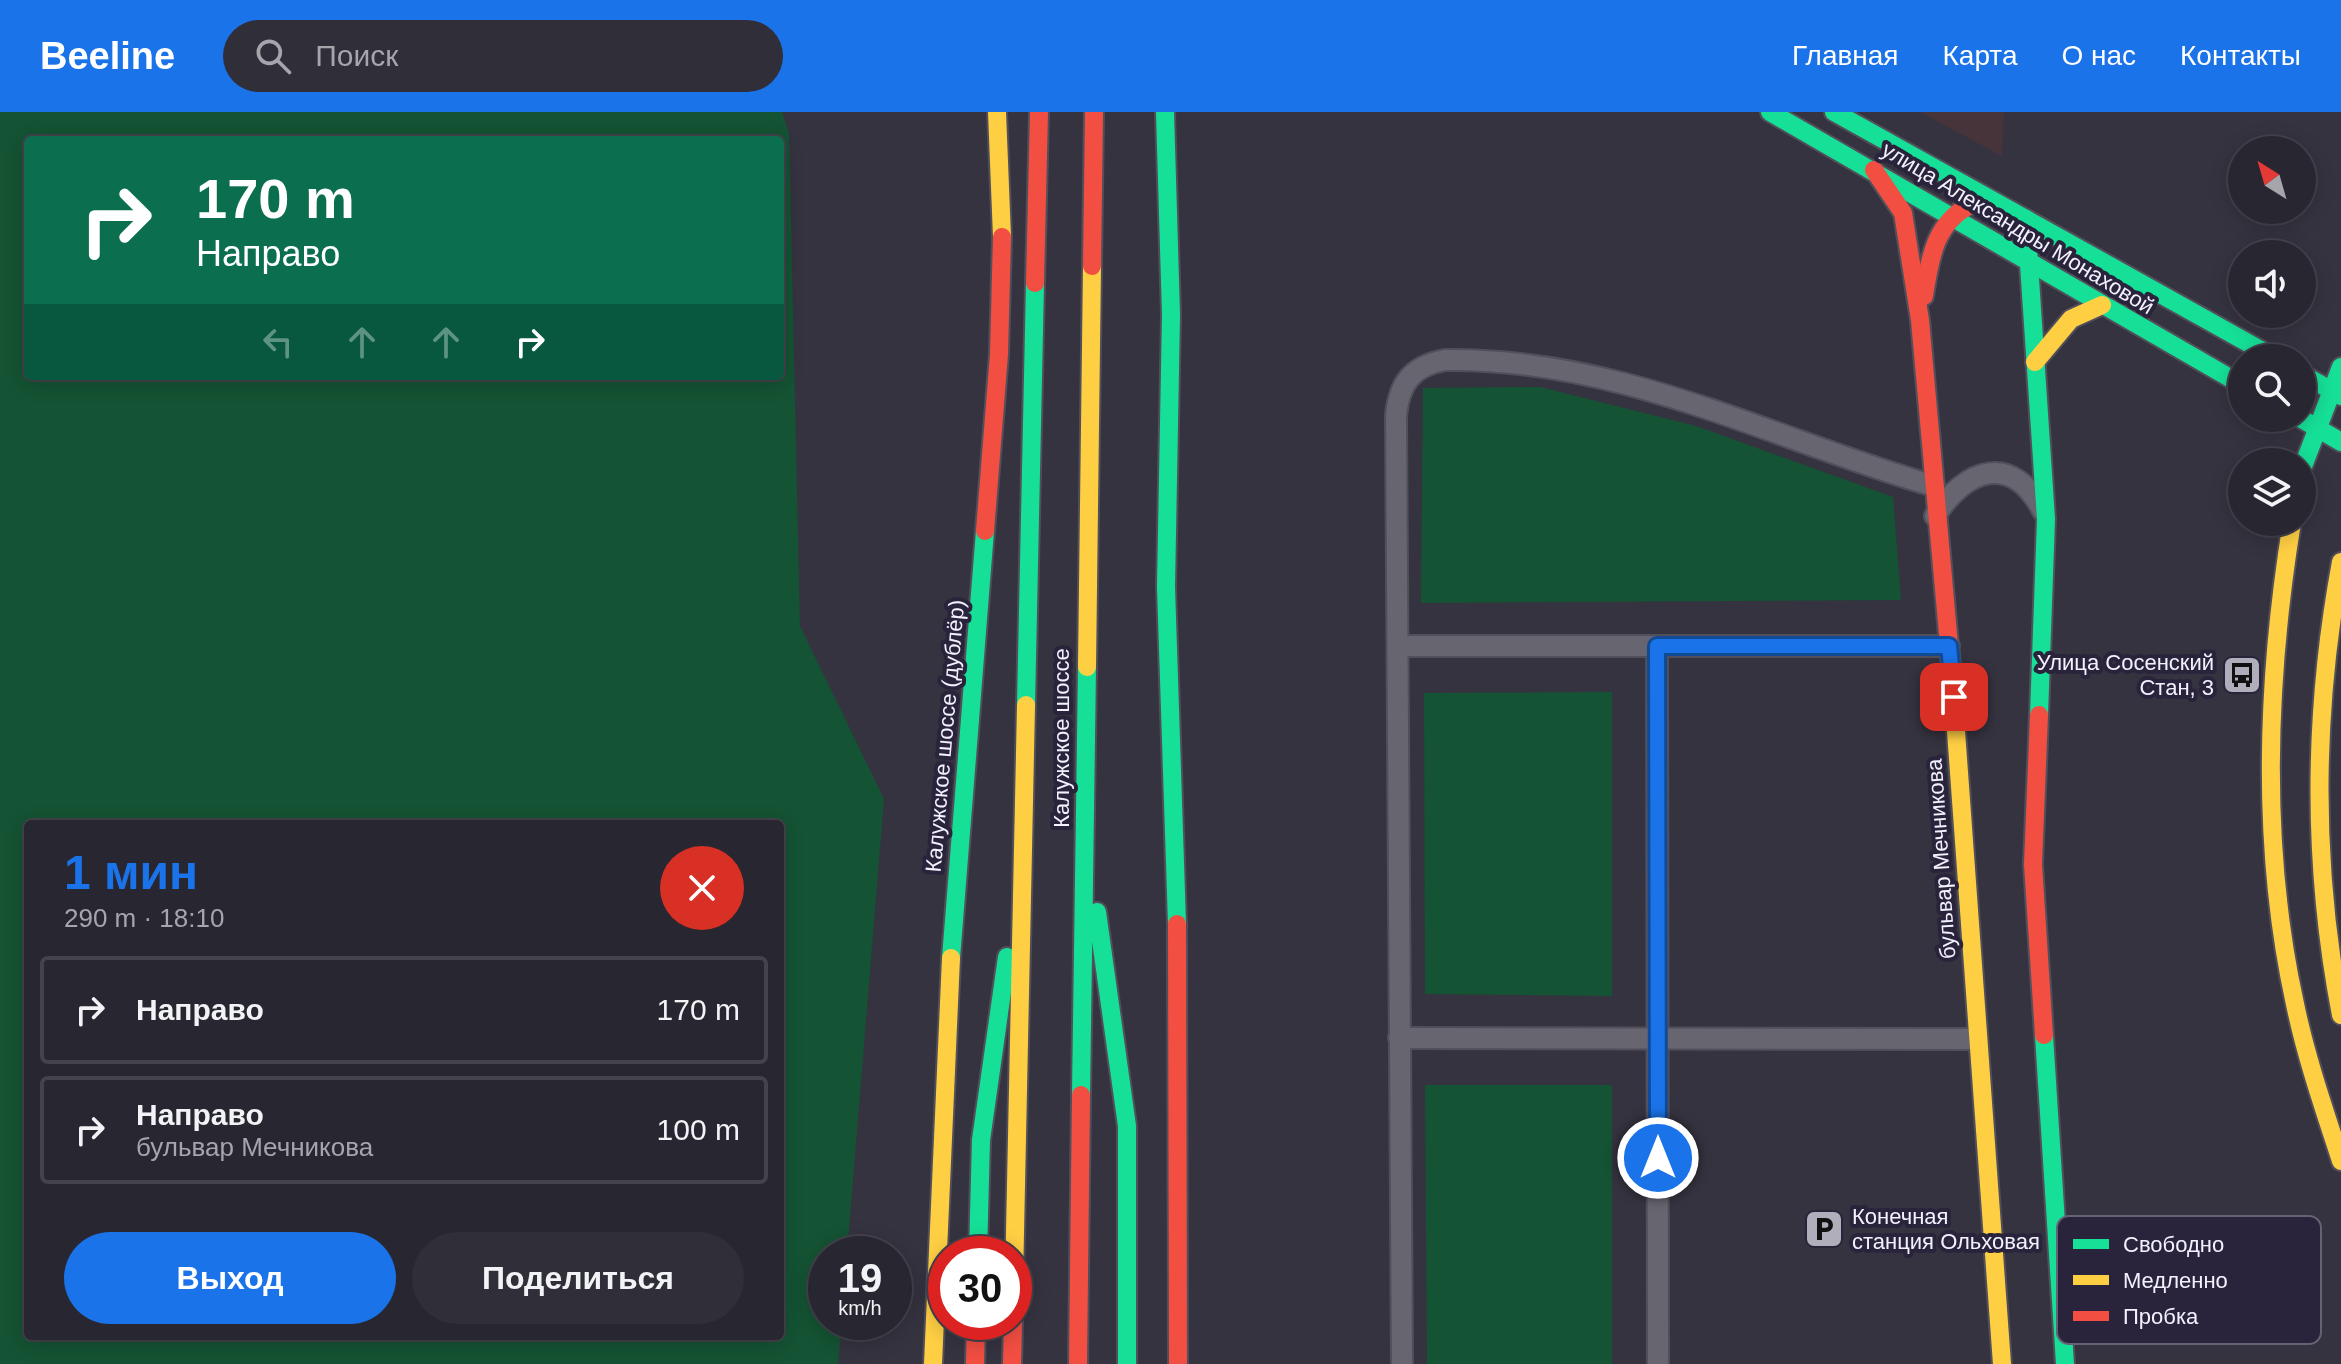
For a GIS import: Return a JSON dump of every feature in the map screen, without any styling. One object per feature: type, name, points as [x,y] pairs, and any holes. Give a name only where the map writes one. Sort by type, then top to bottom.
[{"type":"main road","name":"Калужское шоссе (дублёр)","points":[[933,1364],[951,950],[999,354],[1002,234],[999,133],[994,112]]},
{"type":"main road","name":"Калужское шоссе","points":[[1015,1236],[1039,112]]},
{"type":"main road","name":"Калужское шоссе","points":[[1078,1364],[1094,112]]},
{"type":"main road","points":[[1165,112],[1171,315],[1166,587],[1179,988],[1178,1364]]},
{"type":"main road","name":"улица Александры Монаховой","points":[[1770,112],[1953,215],[2228,377]]},
{"type":"main road","name":"улица Александры Монаховой","points":[[1834,112],[2250,344]]},
{"type":"main road","name":"бульвар Мечникова","points":[[1874,170],[1903,213],[1920,320],[1935,516],[1949,646],[2002,1364]]},
{"type":"main road","points":[[1920,320],[1933,242],[1953,215],[1966,205],[2000,204]]},
{"type":"main road","points":[[2026,219],[2046,519],[2033,864],[2057,1239]]},
{"type":"main road","points":[[2035,362],[2053,335],[2071,319],[2102,305]]},
{"type":"main road","points":[[2316,413],[2336,393],[2341,367]]},
{"type":"main road","points":[[2316,382],[2336,393]]},
{"type":"main road","points":[[2316,427],[2341,442]]},
{"type":"main road","points":[[2290,536],[2272,660],[2270,794],[2277,898],[2308,1058],[2341,1161]]},
{"type":"main road","points":[[2341,562],[2326,666],[2320,797],[2324,894],[2341,1015]]},
{"type":"main road","points":[[1085,826],[1127,1126],[1127,1364]]},
{"type":"main road","points":[[978,1236],[981,1140],[1024,836]]},
{"type":"main road","points":[[975,1364],[976,1340]]},
{"type":"main road","points":[[1012,1364],[1013,1340]]},
{"type":"main road","points":[[2064,1344],[2065,1364]]},
{"type":"street","points":[[1402,1364],[1397,401],[1409,376],[1433,362],[1460,360],[1536,367],[1638,384],[1934,486]]},
{"type":"street","points":[[1935,516],[1962,483],[1981,474],[2000,472],[2019,480],[2033,493],[2046,519]]},
{"type":"street","points":[[1398,646],[1949,646]]},
{"type":"street","points":[[1657,646],[1658,1364]]},
{"type":"street","points":[[1399,1038],[1976,1039]]},
{"type":"shaded area","points":[[1920,112],[2004,112],[2002,156],[1938,122]]},
{"type":"green space","points":[[0,112],[782,112],[789,133],[800,626],[884,799],[848,1236],[808,1236],[808,1340],[840,1340],[838,1364],[0,1364]]},
{"type":"green space","points":[[1540,387],[1696,426],[1893,497],[1901,600],[1421,603],[1423,388]]},
{"type":"green space","points":[[1612,692],[1612,996],[1425,994],[1424,693]]},
{"type":"green space","points":[[1425,1085],[1612,1085],[1612,1364],[1427,1364]]},
{"type":"traffic: fast","points":[[1165,112],[1171,315],[1166,587],[1177,924]]},
{"type":"traffic: fast","points":[[1770,112],[2228,377]]},
{"type":"traffic: fast","points":[[1834,112],[2250,344]]},
{"type":"traffic: fast","points":[[2026,219],[2046,519],[2039,715]]},
{"type":"traffic: fast","points":[[1026,705],[1035,283]]},
{"type":"traffic: fast","points":[[2310,448],[2341,367]]},
{"type":"traffic: fast","points":[[2316,382],[2341,396]]},
{"type":"traffic: fast","points":[[2316,427],[2341,442]]},
{"type":"traffic: fast","points":[[951,958],[985,531]]},
{"type":"traffic: fast","points":[[1081,1095],[1087,667]]},
{"type":"traffic: fast","points":[[1097,912],[1127,1126],[1127,1364]]},
{"type":"traffic: fast","points":[[978,1236],[981,1140],[1007,957]]},
{"type":"traffic: fast","points":[[2044,1035],[2057,1239]]},
{"type":"traffic: fast","points":[[2064,1344],[2065,1364]]},
{"type":"traffic: slow","points":[[997,112],[1002,237]]},
{"type":"traffic: slow","points":[[1087,667],[1092,266]]},
{"type":"traffic: slow","points":[[2035,362],[2071,319],[2102,305]]},
{"type":"traffic: slow","points":[[2290,536],[2272,703],[2272,824],[2276,884],[2299,1024],[2341,1161]]},
{"type":"traffic: slow","points":[[2341,562],[2325,675],[2320,788],[2325,902],[2341,1015]]},
{"type":"traffic: slow","points":[[1953,690],[2002,1364]]},
{"type":"traffic: slow","points":[[1015,1236],[1026,705]]},
{"type":"traffic: slow","points":[[933,1364],[951,958]]},
{"type":"traffic: jam","points":[[1035,283],[1039,112]]},
{"type":"traffic: jam","points":[[1092,266],[1094,112]]},
{"type":"traffic: jam","points":[[1874,170],[1903,213],[1920,320],[1953,690]]},
{"type":"traffic: jam","points":[[1924,296],[1932,256],[1941,232],[1948,222],[1970,205]]},
{"type":"traffic: jam","points":[[985,531],[999,354],[1002,237]]},
{"type":"traffic: jam","points":[[2039,715],[2033,864],[2044,1035]]},
{"type":"traffic: jam","points":[[1177,924],[1178,1364]]},
{"type":"traffic: jam","points":[[1078,1364],[1081,1095]]},
{"type":"traffic: jam","points":[[975,1364],[976,1340]]},
{"type":"traffic: jam","points":[[1012,1364],[1013,1340]]},
{"type":"place","name":"Улица Сосенский Стан, 3","points":[[2242,675]]},
{"type":"place","name":"Конечная станция Ольховая","points":[[1824,1229]]},
{"type":"route","points":[[1658,1158],[1657,646],[1949,646],[1954,697]]}]
